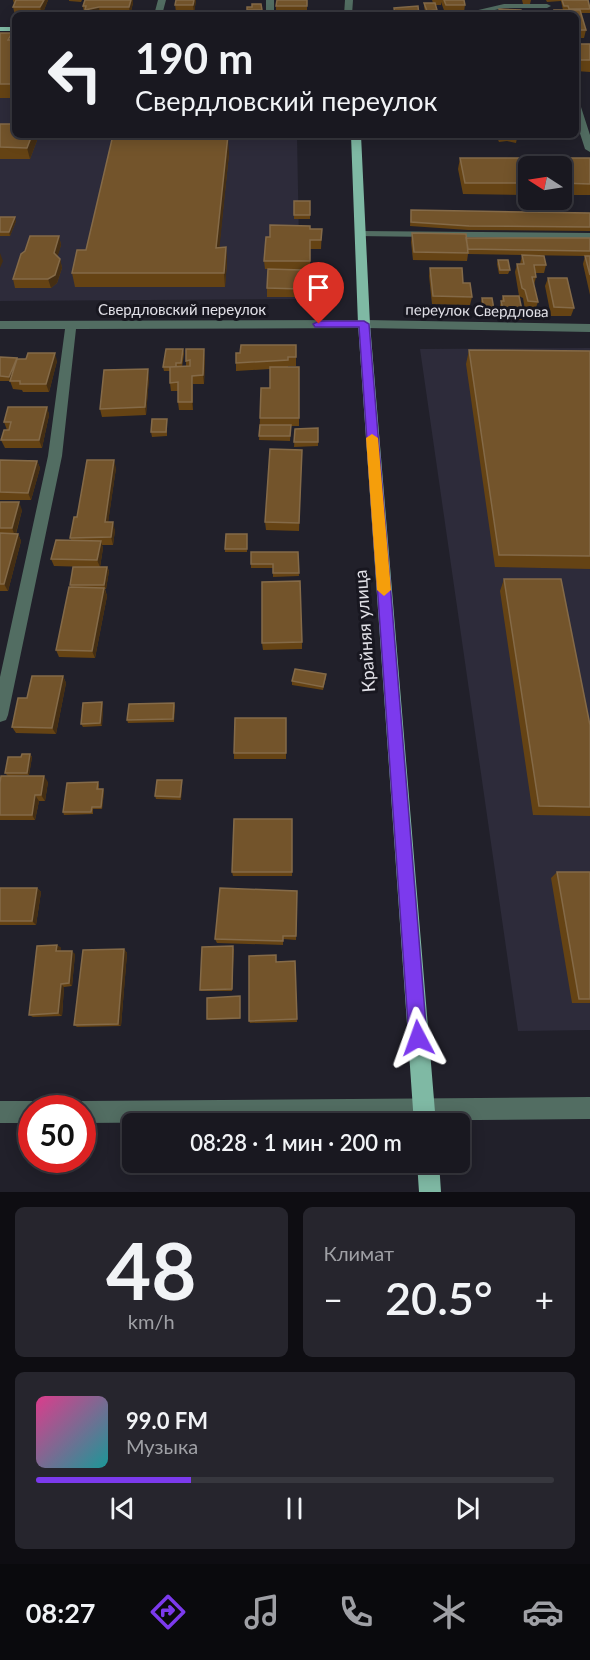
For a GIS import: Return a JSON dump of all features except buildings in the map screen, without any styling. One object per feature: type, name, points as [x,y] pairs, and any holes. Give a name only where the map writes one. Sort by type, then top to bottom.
[{"type":"main road","name":"Крайняя улица","points":[[356,138],[364,324],[424,1113]]},
{"type":"main road","points":[[429,1173],[430,1192]]},
{"type":"street","points":[[487,0],[493,8]]},
{"type":"street","points":[[474,12],[493,8],[547,6]]},
{"type":"street","points":[[579,123],[590,149]]},
{"type":"street","points":[[360,234],[590,236]]},
{"type":"street","name":"Свердловский переулок","points":[[0,326],[364,324]]},
{"type":"street","name":"переулок Свердлова","points":[[364,324],[590,328]]},
{"type":"street","points":[[0,715],[56,456],[71,325]]},
{"type":"street","points":[[470,1114],[590,1108]]},
{"type":"street","points":[[0,1112],[18,1112]]},
{"type":"street","points":[[96,1112],[168,1113]]},
{"type":"shaded area","points":[[0,44],[12,44],[12,138],[297,138],[300,299],[0,301]]},
{"type":"shaded area","points":[[590,348],[590,1030],[518,1031],[420,349]]},
{"type":"slow traffic","points":[[372,438],[384,590]]},
{"type":"route","points":[[319,324],[364,324],[418,1038]]}]
